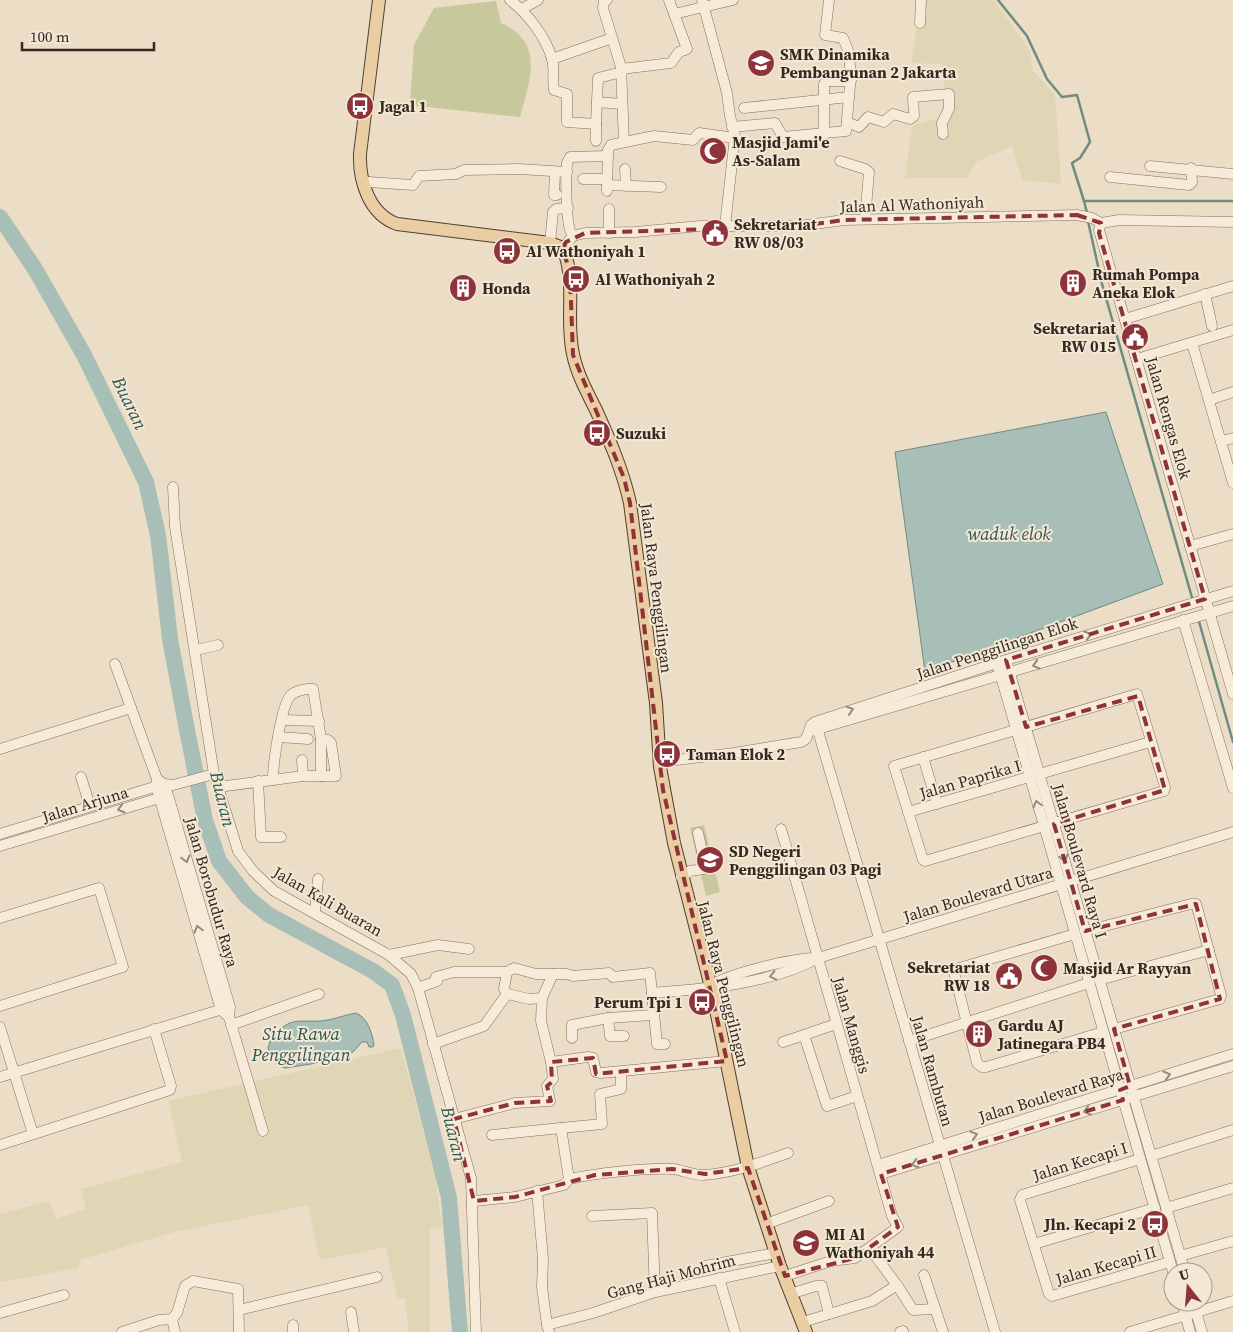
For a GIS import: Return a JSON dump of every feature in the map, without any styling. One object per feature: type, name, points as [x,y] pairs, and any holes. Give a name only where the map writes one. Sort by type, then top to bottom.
[{"type":"main road","points":[[379,0],[360,154],[360,178],[371,201],[385,218],[397,224],[550,243],[563,248]]},
{"type":"main road","name":"Jalan Raya Penggilingan","points":[[563,248],[570,274],[569,331],[573,355],[624,478],[630,504],[656,703],[660,762],[665,799],[681,877],[710,986],[748,1167],[776,1253],[804,1327]]},
{"type":"street","points":[[510,0],[522,9],[542,37],[552,59],[554,89],[567,94],[567,122],[596,124]]},
{"type":"street","points":[[522,9],[538,0]]},
{"type":"street","points":[[607,0],[604,1],[603,8],[621,71],[624,142]]},
{"type":"street","points":[[596,141],[598,78],[621,71],[671,63],[679,52],[688,50],[669,0]]},
{"type":"street","points":[[674,14],[703,3],[733,0]]},
{"type":"street","points":[[773,105],[775,123],[783,138],[846,131],[850,81],[849,58],[843,38],[825,35],[829,0]]},
{"type":"street","points":[[920,23],[922,0]]},
{"type":"street","points":[[703,3],[727,93],[735,138],[734,160],[728,185],[726,226]]},
{"type":"street","points":[[552,59],[612,38]]},
{"type":"street","points":[[824,134],[826,81],[850,81]]},
{"type":"street","points":[[847,122],[859,127],[866,117],[884,122],[893,114],[910,119],[914,116],[913,97],[949,94],[950,109],[942,123],[943,134]]},
{"type":"street","points":[[744,108],[824,98],[849,97]]},
{"type":"street","points":[[597,102],[621,104]]},
{"type":"street","points":[[732,127],[775,123]]},
{"type":"street","points":[[607,185],[608,156],[611,145],[662,136],[668,139],[693,140],[699,133],[735,138]]},
{"type":"street","points":[[563,248],[573,236],[569,230],[568,208],[567,164],[570,157],[608,156]]},
{"type":"street","points":[[840,161],[868,170],[865,219]]},
{"type":"street","points":[[1150,166],[1192,168],[1233,174]]},
{"type":"street","points":[[1110,177],[1189,185],[1192,182],[1192,168]]},
{"type":"street","points":[[370,182],[413,185],[419,176],[456,174],[464,170],[519,169],[567,172]]},
{"type":"street","points":[[626,169],[626,186]]},
{"type":"street","points":[[555,172],[554,195],[557,196]]},
{"type":"street","points":[[583,179],[607,185],[661,187]]},
{"type":"street","points":[[550,243],[552,212],[556,209],[568,208]]},
{"type":"street","points":[[609,209],[609,233]]},
{"type":"street","name":"Jalan Al Wathoniyah","points":[[573,236],[585,233],[726,226],[800,226],[865,219],[1077,215],[1097,220],[1136,219],[1233,222]]},
{"type":"street","name":"Jalan Rengas Elok","points":[[1097,220],[1190,546],[1206,614],[1229,669],[1233,694]]},
{"type":"street","points":[[1125,319],[1233,286]]},
{"type":"street","points":[[1205,294],[1212,326]]},
{"type":"street","points":[[1137,359],[1233,330]]},
{"type":"street","points":[[1192,343],[1233,483]]},
{"type":"street","points":[[1209,400],[1233,392]]},
{"type":"street","points":[[1221,441],[1233,438]]},
{"type":"street","name":"Jalan Kali Buaran","points":[[173,487],[175,527],[196,650],[212,775],[218,787],[238,851],[252,871],[274,891],[390,955],[411,974],[418,988],[471,1178],[474,1201],[476,1332]]},
{"type":"street","points":[[1190,546],[1233,534]]},
{"type":"street","name":"Jalan Penggilingan Elok","points":[[814,731],[815,722],[1001,662],[1233,591]]},
{"type":"street","name":"Jalan Penggilingan Elok","points":[[660,762],[795,743],[805,740],[814,731],[1233,606]]},
{"type":"street","points":[[1186,619],[1233,788]]},
{"type":"street","points":[[196,650],[218,645]]},
{"type":"street","name":"Jalan Boulevard Raya I","points":[[1001,662],[1108,1030],[1127,1093],[1151,1156],[1182,1262]]},
{"type":"street","name":"Jalan Borobudur Raya","points":[[115,664],[132,708],[166,783],[164,796],[263,1132]]},
{"type":"street","points":[[273,780],[273,764],[278,737],[290,695],[312,688],[319,721],[322,776]]},
{"type":"street","points":[[1137,694],[1150,742],[1165,787],[1164,791],[925,861],[894,767],[1137,694]]},
{"type":"street","points":[[0,749],[132,708]]},
{"type":"street","points":[[283,720],[319,721]]},
{"type":"street","name":"Jalan Rambutan","points":[[814,731],[909,1041],[995,1332]]},
{"type":"street","points":[[278,737],[308,739]]},
{"type":"street","points":[[218,787],[303,776],[334,776],[336,774],[331,743],[328,740],[321,740]]},
{"type":"street","name":"Jalan Paprika I","points":[[908,812],[1150,742]]},
{"type":"street","points":[[923,757],[937,804]]},
{"type":"street","points":[[302,760],[303,776]]},
{"type":"street","name":"Jalan Arjuna","points":[[0,834],[166,783],[212,775]]},
{"type":"street","points":[[82,778],[90,806]]},
{"type":"street","points":[[258,781],[261,837],[281,838]]},
{"type":"street","points":[[164,796],[166,783]]},
{"type":"street","name":"Jalan Arjuna","points":[[0,846],[164,796]]},
{"type":"street","points":[[50,819],[53,830]]},
{"type":"street","name":"Jalan Manggis","points":[[781,829],[892,1216],[898,1227],[870,1248]]},
{"type":"street","points":[[12,830],[16,841]]},
{"type":"street","name":"Jalan Boulevard Utara","points":[[652,993],[710,986],[720,980],[752,971],[802,959],[818,958],[1233,832]]},
{"type":"street","points":[[681,877],[690,871],[703,869],[705,865],[698,833]]},
{"type":"street","points":[[315,912],[318,879]]},
{"type":"street","points":[[0,918],[99,888],[123,967],[0,1006]]},
{"type":"street","points":[[1194,904],[1197,907],[1210,950],[1221,995],[1219,1000],[982,1067],[977,1063],[954,972],[959,967],[1080,932],[1194,904]]},
{"type":"street","points":[[390,955],[438,945],[469,949]]},
{"type":"street","points":[[909,1041],[1094,981],[1210,950]]},
{"type":"street","points":[[418,988],[437,982],[436,977],[454,972],[507,972],[514,968],[536,974],[581,976],[608,973],[613,977],[650,973],[652,1015],[657,1044],[665,1044]]},
{"type":"street","points":[[507,972],[504,989],[507,994],[529,999],[542,998]]},
{"type":"street","points":[[454,1119],[515,1103],[550,1102],[547,1086],[553,1079],[541,1021],[542,998],[553,974]]},
{"type":"street","points":[[0,1076],[154,1029],[319,994]]},
{"type":"street","points":[[433,1044],[484,1026],[507,994]]},
{"type":"street","points":[[572,1038],[571,1025],[608,1018],[652,1015]]},
{"type":"street","points":[[608,1018],[610,1036],[624,1036]]},
{"type":"street","points":[[783,1042],[836,1024]]},
{"type":"street","points":[[0,1026],[33,1134]]},
{"type":"street","points":[[0,1145],[170,1090],[171,1086],[154,1029]]},
{"type":"street","points":[[804,1035],[827,1106],[857,1096]]},
{"type":"street","name":"Jalan Boulevard Raya","points":[[879,1170],[1127,1093],[1233,1054]]},
{"type":"street","points":[[551,1062],[593,1058],[597,1073],[727,1061]]},
{"type":"street","name":"Jalan Boulevard Raya","points":[[1127,1093],[1233,1066]]},
{"type":"street","points":[[492,1134],[602,1124],[600,1094],[621,1089],[621,1072]]},
{"type":"street","name":"Jalan Boulevard Raya I","points":[[1127,1093],[1140,1159],[1170,1262]]},
{"type":"street","points":[[561,1128],[569,1179]]},
{"type":"street","points":[[1151,1156],[1233,1130]]},
{"type":"street","points":[[474,1201],[515,1197],[564,1185],[569,1179],[654,1169],[672,1169],[694,1175],[705,1174],[748,1167],[788,1153]]},
{"type":"street","name":"Jalan Kecapi I","points":[[1034,1244],[1020,1200],[1022,1194],[1140,1159]]},
{"type":"street","points":[[1166,1208],[1233,1188]]},
{"type":"street","points":[[537,1191],[543,1259],[542,1288],[548,1328]]},
{"type":"street","points":[[766,1224],[829,1201]]},
{"type":"street","points":[[1034,1244],[1154,1208]]},
{"type":"street","points":[[592,1216],[652,1213],[656,1292]]},
{"type":"street","points":[[1180,1256],[1233,1240]]},
{"type":"street","name":"Jalan Kecapi II","points":[[1034,1244],[1049,1294],[1052,1296],[1163,1269]]},
{"type":"street","points":[[870,1248],[897,1285],[911,1309],[915,1311],[935,1309]]},
{"type":"street","name":"Gang Haji Mohrim","points":[[548,1328],[656,1292],[719,1278],[783,1271],[855,1258],[870,1248]]},
{"type":"street","points":[[705,1266],[776,1253]]},
{"type":"street","points":[[924,1275],[943,1332]]},
{"type":"street","points":[[239,1310],[377,1277]]},
{"type":"street","points":[[719,1278],[735,1332]]},
{"type":"street","points":[[175,1332],[172,1319],[177,1312],[185,1286],[193,1282],[238,1289],[239,1332]]},
{"type":"street","points":[[804,1327],[829,1314],[872,1301],[897,1285]]},
{"type":"street","points":[[792,1293],[822,1286],[829,1314]]},
{"type":"street","points":[[0,1313],[64,1295]]},
{"type":"street","points":[[1213,1304],[1233,1301]]},
{"type":"street","points":[[352,1312],[354,1332]]},
{"type":"street","points":[[1185,1312],[1190,1332]]},
{"type":"street","points":[[1130,1332],[1186,1315],[1189,1312]]},
{"type":"street","points":[[1196,1312],[1202,1332]]},
{"type":"street","points":[[122,1332],[159,1320],[172,1319]]},
{"type":"highlighted area","points":[[1077,215],[1101,223],[1099,233],[1205,599],[1006,660],[1026,727],[1138,696],[1165,790],[1054,824],[1085,931],[1196,904],[1220,999],[1114,1029],[1130,1086],[1120,1090],[1123,1100],[881,1174],[898,1227],[855,1258],[785,1276],[748,1168],[705,1174],[672,1169],[595,1175],[515,1197],[474,1201],[454,1119],[515,1103],[551,1101],[547,1086],[552,1082],[551,1062],[561,1060],[593,1058],[596,1074],[727,1061],[663,790],[630,503],[624,478],[573,355],[570,274],[563,248],[566,242],[585,233],[800,226],[844,220]]},
{"type":"shaded area","points":[[921,0],[994,0],[1030,51],[1033,71],[1055,95],[1061,184],[1022,180],[1012,146],[976,162],[967,178],[905,178],[912,126],[948,115],[941,64],[911,63]]},
{"type":"shaded area","points":[[401,1048],[435,1175],[442,1226],[430,1229],[430,1332],[409,1332],[405,1299],[397,1298],[386,1247],[320,1260],[308,1205],[178,1231],[80,1260],[78,1268],[0,1282],[0,1214],[50,1201],[56,1219],[86,1209],[81,1189],[182,1162],[168,1101]]},
{"type":"green space","points":[[496,1],[501,23],[515,31],[524,41],[529,52],[531,63],[530,76],[520,117],[410,105],[414,45],[434,8]]},
{"type":"green space","points":[[704,825],[720,892],[706,896],[690,828]]},
{"type":"water","name":"waduk elok","points":[[1106,412],[1163,584],[925,672],[895,452]]},
{"type":"water","name":"Situ Rawa Penggilingan","points":[[356,1013],[364,1018],[369,1026],[373,1047],[369,1047],[367,1042],[362,1042],[353,1052],[311,1064],[285,1068],[279,1066],[271,1055],[268,1048],[272,1035],[285,1025],[300,1021],[321,1021]]},
{"type":"waterway","points":[[998,0],[1027,36],[1047,79],[1062,97],[1077,95],[1090,142],[1080,158],[1072,163],[1084,201],[1233,201]]},
{"type":"waterway","points":[[1084,201],[1087,213]]},
{"type":"waterway","name":"Buaran","points":[[0,217],[35,269],[84,355],[146,482],[158,535],[170,639],[186,725],[205,820],[219,861],[247,897],[269,915],[373,971],[392,985],[403,1015],[449,1198],[460,1332]]},
{"type":"waterway","points":[[1088,221],[1102,284],[1193,601]]},
{"type":"waterway","points":[[1198,618],[1233,742]]},
{"type":"place","name":"SMK Dinamika Pembangunan 2 Jakarta","points":[[761,63]]},
{"type":"place","name":"Jagal 1","points":[[360,106]]},
{"type":"place","name":"Masjid Jami'e As-Salam","points":[[713,151]]},
{"type":"place","name":"Sekretariat RW 08/03","points":[[715,233]]},
{"type":"place","name":"Al Wathoniyah 1","points":[[507,251]]},
{"type":"place","name":"Al Wathoniyah 2","points":[[576,279]]},
{"type":"place","name":"Rumah Pompa Aneka Elok","points":[[1073,283]]},
{"type":"place","name":"Honda","points":[[463,288]]},
{"type":"place","name":"Sekretariat RW 015","points":[[1135,337]]},
{"type":"place","name":"Suzuki","points":[[597,433]]},
{"type":"place","name":"Taman Elok 2","points":[[667,754]]},
{"type":"place","name":"SD Negeri Penggilingan 03 Pagi","points":[[710,860]]},
{"type":"place","name":"Masjid Ar Rayyan","points":[[1044,968]]},
{"type":"place","name":"Sekretariat RW 18","points":[[1009,976]]},
{"type":"place","name":"Perum Tpi 1","points":[[702,1002]]},
{"type":"place","name":"Gardu AJ Jatinegara PB4","points":[[979,1034]]},
{"type":"place","name":"Jln. Kecapi 2","points":[[1155,1224]]},
{"type":"place","name":"MI Al Wathoniyah 44","points":[[806,1243]]}]
